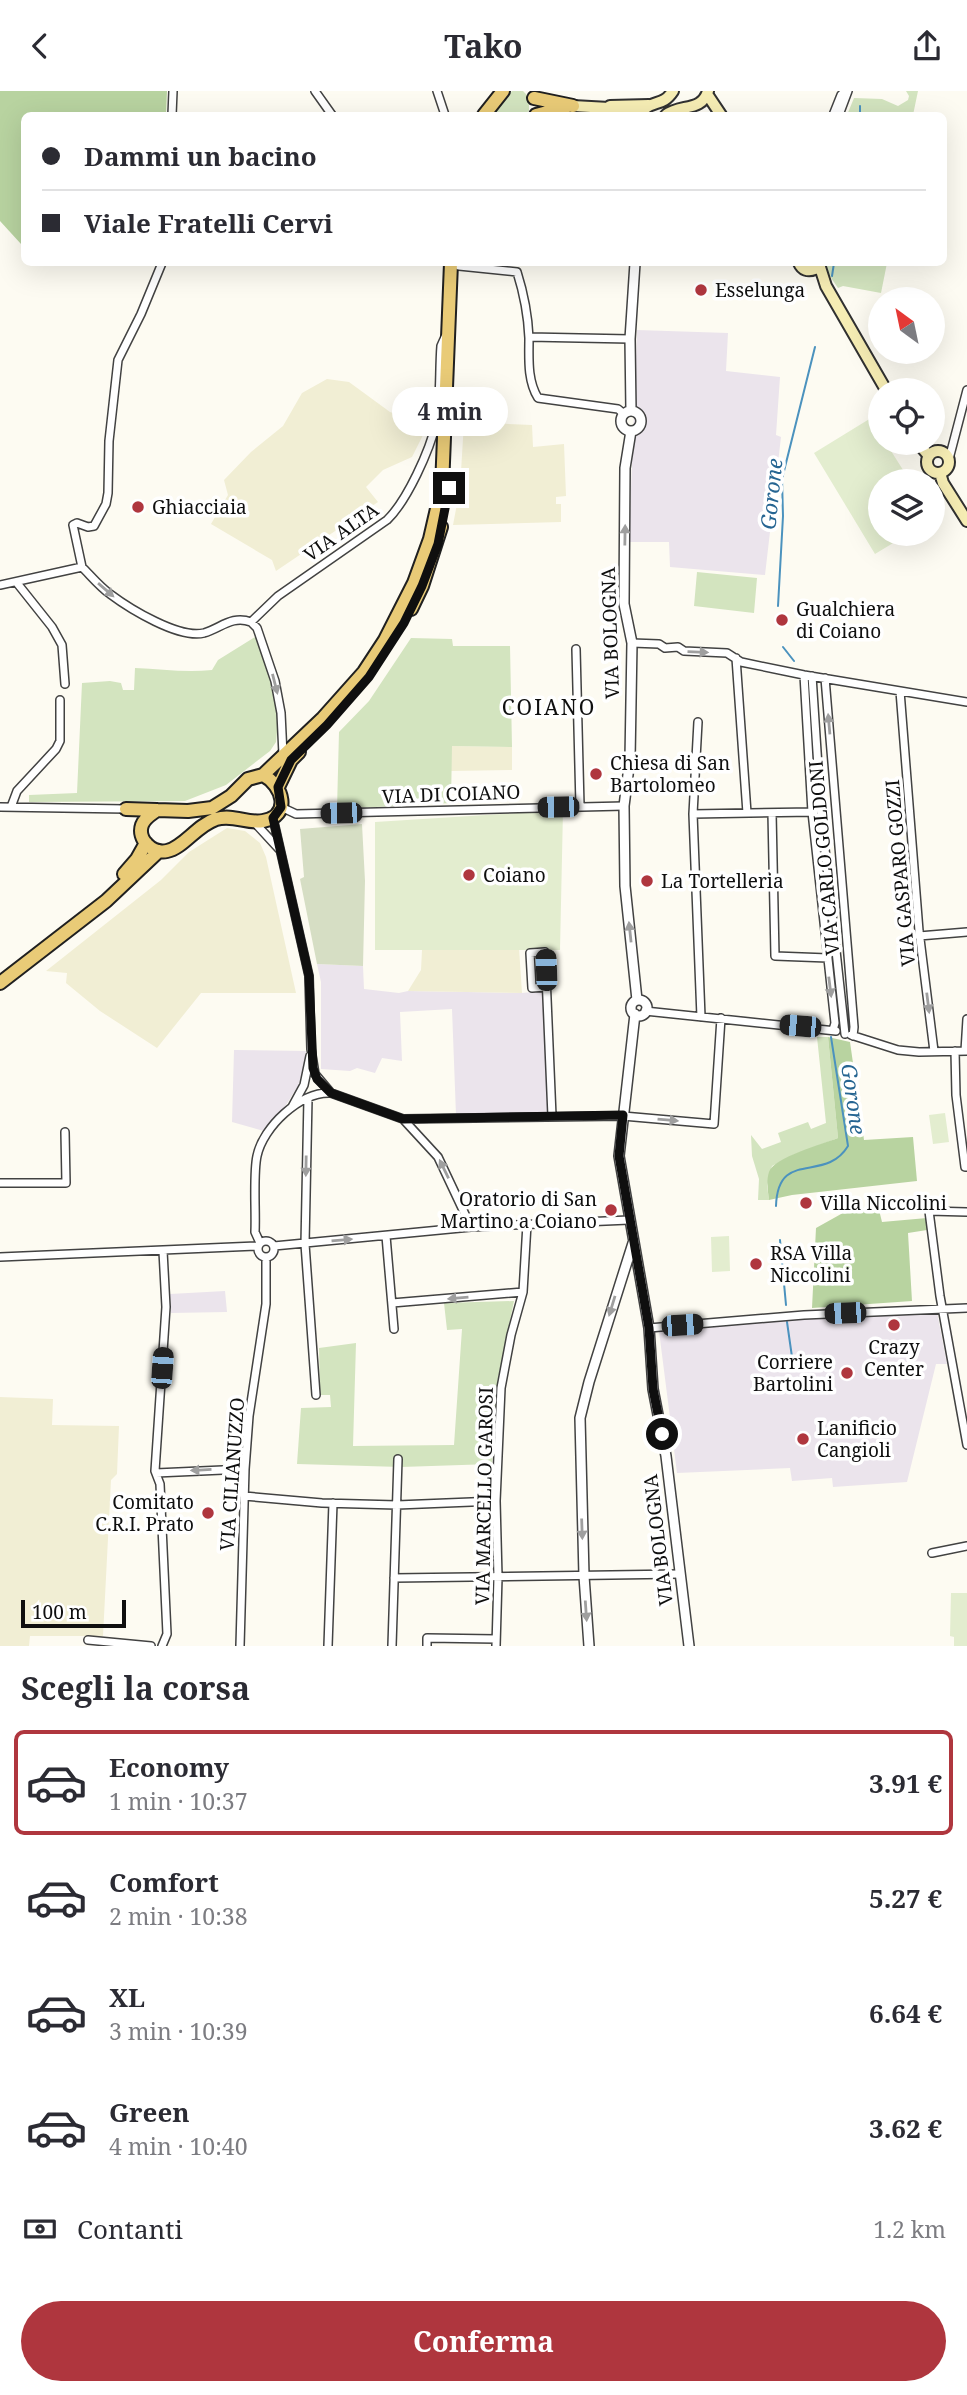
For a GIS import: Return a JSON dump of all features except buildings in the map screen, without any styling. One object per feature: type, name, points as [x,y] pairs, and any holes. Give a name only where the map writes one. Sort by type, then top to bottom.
[{"type":"main road","points":[[486,112],[503,91]]},
{"type":"main road","points":[[598,107],[662,103],[673,91]]},
{"type":"main road","points":[[672,112],[681,107],[699,105],[705,101],[708,93]]},
{"type":"main road","points":[[708,93],[718,112]]},
{"type":"main road","points":[[532,94],[573,106],[625,112]]},
{"type":"main road","points":[[532,94],[534,112]]},
{"type":"main road","points":[[642,112],[649,105]]},
{"type":"main road","points":[[699,105],[710,112]]},
{"type":"main road","points":[[547,112],[573,106]]},
{"type":"main road","points":[[126,809],[188,811],[212,808],[231,796],[247,779],[263,775],[330,711],[364,672],[398,618],[430,539],[442,487],[454,266]]},
{"type":"main road","points":[[0,983],[106,901],[159,851],[173,849],[198,828],[217,819],[241,817],[254,821],[277,813],[278,787],[291,760],[327,725],[369,677],[383,655],[416,599],[438,544],[449,488],[454,266]]},
{"type":"main road","points":[[801,266],[809,271],[817,266]]},
{"type":"main road","points":[[820,266],[825,286],[883,378]]},
{"type":"main road","points":[[867,356],[878,378]]},
{"type":"main road","points":[[937,455],[943,459]]},
{"type":"main road","points":[[938,455],[943,459],[949,479],[967,511]]},
{"type":"main road","points":[[943,459],[943,483],[967,521]]},
{"type":"main road","points":[[263,775],[273,780],[278,787]]},
{"type":"main road","points":[[126,809],[142,826]]},
{"type":"main road","points":[[158,810],[147,817],[142,826],[142,835],[146,843],[159,851]]},
{"type":"main road","points":[[0,973],[103,894],[132,867],[146,843]]},
{"type":"street","points":[[172,112],[173,91]]},
{"type":"street","points":[[315,91],[330,112]]},
{"type":"street","points":[[437,91],[443,112]]},
{"type":"street","points":[[833,112],[841,95],[847,91]]},
{"type":"street","points":[[840,112],[847,91]]},
{"type":"street","points":[[161,266],[118,360],[109,441],[106,504],[94,526],[77,523],[73,525],[82,567],[108,593],[157,623],[184,632],[203,633],[235,619],[251,622],[257,628],[275,681],[281,713],[283,757]]},
{"type":"street","points":[[470,266],[517,272],[525,295],[529,337],[528,366],[538,398],[627,412]]},
{"type":"street","name":"VIA BOLOGNA","points":[[631,431],[622,425],[627,412],[635,266]]},
{"type":"street","name":"VIA ALTA","points":[[251,622],[278,596],[387,520],[403,502],[436,422],[441,346],[450,326]]},
{"type":"street","points":[[529,337],[630,339]]},
{"type":"street","points":[[943,459],[967,390]]},
{"type":"street","name":"VIA BOLOGNA","points":[[627,412],[639,414],[641,422],[638,428],[631,431]]},
{"type":"street","name":"VIA BOLOGNA","points":[[631,431],[625,468],[624,604],[632,643],[630,759],[624,806],[625,886],[637,1000],[631,1005],[631,1011],[635,1014],[619,1156],[649,1328],[653,1389],[666,1456],[689,1646]]},
{"type":"street","points":[[0,585],[82,567]]},
{"type":"street","points":[[17,583],[52,627],[62,645],[65,684]]},
{"type":"street","points":[[632,643],[659,644],[665,648],[678,647],[684,651],[727,653],[741,661],[808,676],[967,702]]},
{"type":"street","points":[[576,649],[580,806]]},
{"type":"street","points":[[736,658],[747,813]]},
{"type":"street","name":"VIA CARLO GOLDONI","points":[[808,676],[836,957],[849,1035]]},
{"type":"street","name":"VIA CARLO GOLDONI","points":[[808,676],[812,813],[835,1023],[833,1030]]},
{"type":"street","name":"VIA CARLO GOLDONI","points":[[825,678],[854,1027],[849,1035]]},
{"type":"street","name":"VIA GASPARO GOZZI","points":[[900,691],[919,936],[933,1051]]},
{"type":"street","points":[[11,807],[16,791],[61,741],[60,701]]},
{"type":"street","points":[[698,722],[693,814],[701,1017]]},
{"type":"street","name":"VIA DI COIANO","points":[[277,813],[624,806]]},
{"type":"street","points":[[0,807],[126,809]]},
{"type":"street","name":"VIA CARLO GOLDONI","points":[[812,813],[821,812]]},
{"type":"street","points":[[277,813],[282,853],[309,976],[311,1049],[315,1073],[331,1093],[403,1119],[623,1115],[714,1124],[721,1018]]},
{"type":"street","points":[[772,813],[775,956],[826,958]]},
{"type":"street","points":[[693,814],[812,813]]},
{"type":"street","points":[[254,821],[282,853]]},
{"type":"street","points":[[919,936],[967,932]]},
{"type":"street","points":[[547,988],[532,988],[530,953],[545,952],[547,988],[552,1117]]},
{"type":"street","name":"VIA CARLO GOLDONI","points":[[826,958],[836,957]]},
{"type":"street","points":[[637,1000],[645,1003],[645,1011]]},
{"type":"street","points":[[635,1014],[640,1015],[645,1011],[833,1030],[898,1050],[933,1051],[966,1051],[967,1019]]},
{"type":"street","points":[[290,1110],[303,1085],[311,1049]]},
{"type":"street","points":[[956,1051],[956,1095],[967,1167]]},
{"type":"street","name":"VIA CILIANUZZO","points":[[240,1646],[245,1469],[266,1304],[264,1256],[256,1232],[257,1156],[264,1138],[274,1124],[290,1110],[319,1093],[331,1093]]},
{"type":"street","points":[[308,1098],[305,1244],[316,1395]]},
{"type":"street","points":[[403,1119],[438,1157],[471,1227]]},
{"type":"street","points":[[0,1184],[65,1183],[65,1132]]},
{"type":"street","points":[[967,1212],[929,1211],[942,1308],[967,1445]]},
{"type":"street","points":[[0,1257],[243,1247],[268,1241],[274,1246],[471,1227],[629,1220]]},
{"type":"street","name":"VIA MARCELLO GAROSI","points":[[496,1642],[496,1501],[501,1388],[523,1292],[527,1224]]},
{"type":"street","points":[[243,1247],[256,1232]]},
{"type":"street","points":[[386,1236],[394,1329]]},
{"type":"street","points":[[589,1646],[584,1576],[580,1418],[633,1241]]},
{"type":"street","points":[[264,1256],[273,1253],[274,1246]]},
{"type":"street","points":[[162,1646],[167,1634],[160,1484],[156,1473],[166,1307],[163,1251]]},
{"type":"street","points":[[622,1274],[631,1271],[638,1273]]},
{"type":"street","points":[[392,1303],[523,1292]]},
{"type":"street","points":[[649,1328],[804,1315],[967,1308]]},
{"type":"street","points":[[392,1646],[398,1459]]},
{"type":"street","points":[[156,1473],[245,1469]]},
{"type":"street","points":[[244,1496],[397,1505],[496,1501]]},
{"type":"street","points":[[328,1646],[333,1503]]},
{"type":"street","points":[[932,1553],[967,1546]]},
{"type":"street","points":[[394,1578],[680,1574]]},
{"type":"street","points":[[427,1646],[427,1638],[496,1642]]},
{"type":"street","points":[[88,1640],[151,1646]]},
{"type":"shaded area","points":[[637,330],[728,333],[726,371],[780,377],[776,435],[781,437],[765,575],[670,567],[669,542],[629,542]]},
{"type":"shaded area","points":[[327,379],[349,382],[390,412],[423,423],[425,431],[412,457],[383,470],[366,487],[378,502],[276,571],[272,560],[211,524],[228,495],[224,480],[251,452],[283,426],[302,393]]},
{"type":"shaded area","points":[[464,422],[532,425],[533,447],[564,444],[566,496],[556,497],[556,504],[561,504],[561,522],[453,525],[460,488]]},
{"type":"shaded area","points":[[451,746],[512,747],[512,770],[451,771]]},
{"type":"shaded area","points":[[227,828],[245,831],[260,843],[266,857],[296,993],[201,993],[157,1048],[100,1011],[66,983],[67,973],[46,971],[161,880],[189,852]]},
{"type":"shaded area","points":[[519,948],[522,993],[408,991],[421,970],[422,950]]},
{"type":"shaded area","points":[[317,964],[363,966],[364,989],[399,993],[543,991],[548,1113],[456,1115],[452,1009],[400,1012],[402,1061],[382,1058],[375,1073],[357,1068],[350,1071],[321,1069],[321,982]]},
{"type":"shaded area","points":[[234,1050],[306,1051],[298,1086],[264,1131],[232,1122]]},
{"type":"shaded area","points":[[225,1291],[227,1312],[171,1313],[170,1294]]},
{"type":"shaded area","points":[[937,1312],[947,1364],[936,1364],[907,1482],[833,1487],[832,1478],[792,1481],[790,1468],[677,1473],[659,1331],[827,1317]]},
{"type":"shaded area","points":[[0,1397],[53,1399],[52,1425],[119,1426],[117,1474],[111,1480],[103,1636],[30,1636],[29,1646],[0,1646]]},
{"type":"green space","points":[[0,91],[167,91],[166,112],[21,112],[21,244],[0,221]]},
{"type":"green space","points":[[512,91],[523,91],[529,97],[527,112],[493,112]]},
{"type":"green space","points":[[906,91],[918,91],[914,112],[848,112],[854,98],[882,99],[898,106],[908,100]]},
{"type":"green space","points":[[826,266],[886,266],[882,287],[868,287],[868,291],[843,286],[838,288]]},
{"type":"green space","points":[[868,420],[868,455],[894,455],[902,469],[868,469],[868,542],[814,453]]},
{"type":"green space","points":[[870,546],[888,546],[875,554]]},
{"type":"green space","points":[[697,572],[757,578],[754,613],[694,606]]},
{"type":"green space","points":[[255,637],[272,684],[279,731],[270,751],[226,785],[185,801],[29,802],[29,795],[77,793],[82,683],[110,681],[121,683],[123,690],[134,690],[135,668],[212,670],[218,660]]},
{"type":"green space","points":[[411,638],[452,639],[453,646],[510,646],[512,747],[452,746],[451,803],[337,809],[339,732],[369,701]]},
{"type":"green space","name":"Coiano","points":[[563,810],[560,950],[375,950],[375,822]]},
{"type":"green space","points":[[362,824],[365,881],[363,966],[317,964],[300,879],[304,877],[300,829]]},
{"type":"green space","points":[[817,1037],[828,1037],[838,1138],[772,1166],[767,1186],[769,1200],[758,1200],[759,1179],[752,1156],[751,1135],[762,1149],[781,1142],[778,1133],[808,1122],[811,1129],[826,1123]]},
{"type":"green space","points":[[828,1037],[850,1042],[864,1140],[913,1137],[917,1181],[769,1200],[768,1179],[773,1166],[789,1156],[838,1138]]},
{"type":"green space","points":[[945,1113],[949,1142],[933,1144],[929,1115]]},
{"type":"green space","points":[[878,1206],[882,1222],[927,1218],[927,1230],[908,1233],[912,1301],[812,1308],[816,1228],[850,1209]]},
{"type":"green space","points":[[729,1236],[730,1271],[712,1272],[711,1237]]},
{"type":"green space","points":[[514,1301],[497,1383],[492,1464],[401,1467],[297,1464],[301,1408],[331,1407],[330,1395],[320,1395],[319,1348],[356,1343],[353,1446],[454,1445],[462,1329],[447,1330],[444,1303]]},
{"type":"green space","points":[[951,1593],[967,1593],[967,1646],[954,1646],[954,1637],[950,1636]]},
{"type":"waterway","name":"Gorone","points":[[860,106],[860,112]]},
{"type":"waterway","name":"Gorone","points":[[832,276],[834,266]]},
{"type":"waterway","name":"Gorone","points":[[778,606],[783,516],[782,479],[815,347]]},
{"type":"waterway","name":"Gorone","points":[[783,647],[794,661]]},
{"type":"waterway","name":"Gorone","points":[[776,1206],[779,1188],[785,1177],[827,1163],[838,1157],[848,1146],[831,1037]]},
{"type":"waterway","name":"Gorone","points":[[780,1240],[786,1305]]},
{"type":"waterway","name":"Gorone","points":[[787,1322],[792,1357]]},
{"type":"place","name":"Esselunga","points":[[701,290]]},
{"type":"place","name":"Ghiacciaia","points":[[138,507]]},
{"type":"place","name":"Gualchiera di Coiano","points":[[782,620]]},
{"type":"place","name":"Chiesa di San Bartolomeo","points":[[596,774]]},
{"type":"place","name":"Coiano","points":[[469,875]]},
{"type":"place","name":"La Tortelleria","points":[[647,881]]},
{"type":"place","name":"Villa Niccolini","points":[[806,1203]]},
{"type":"place","name":"Oratorio di San Martino a Coiano","points":[[611,1210]]},
{"type":"place","name":"RSA Villa Niccolini","points":[[756,1264]]},
{"type":"place","name":"Crazy Center","points":[[894,1325]]},
{"type":"place","name":"Corriere Bartolini","points":[[847,1373]]},
{"type":"place","name":"Lanificio Cangioli","points":[[803,1439]]},
{"type":"place","name":"Comitato C.R.I. Prato","points":[[208,1513]]},
{"type":"district","name":"COIANO","points":[[549,707]]},
{"type":"route","points":[[449,488],[438,544],[404,623],[369,677],[327,725],[291,760],[278,787],[281,807],[273,818],[309,976],[313,1068],[317,1079],[331,1093],[403,1119],[623,1115],[619,1156],[649,1328],[653,1389],[662,1434]]}]
